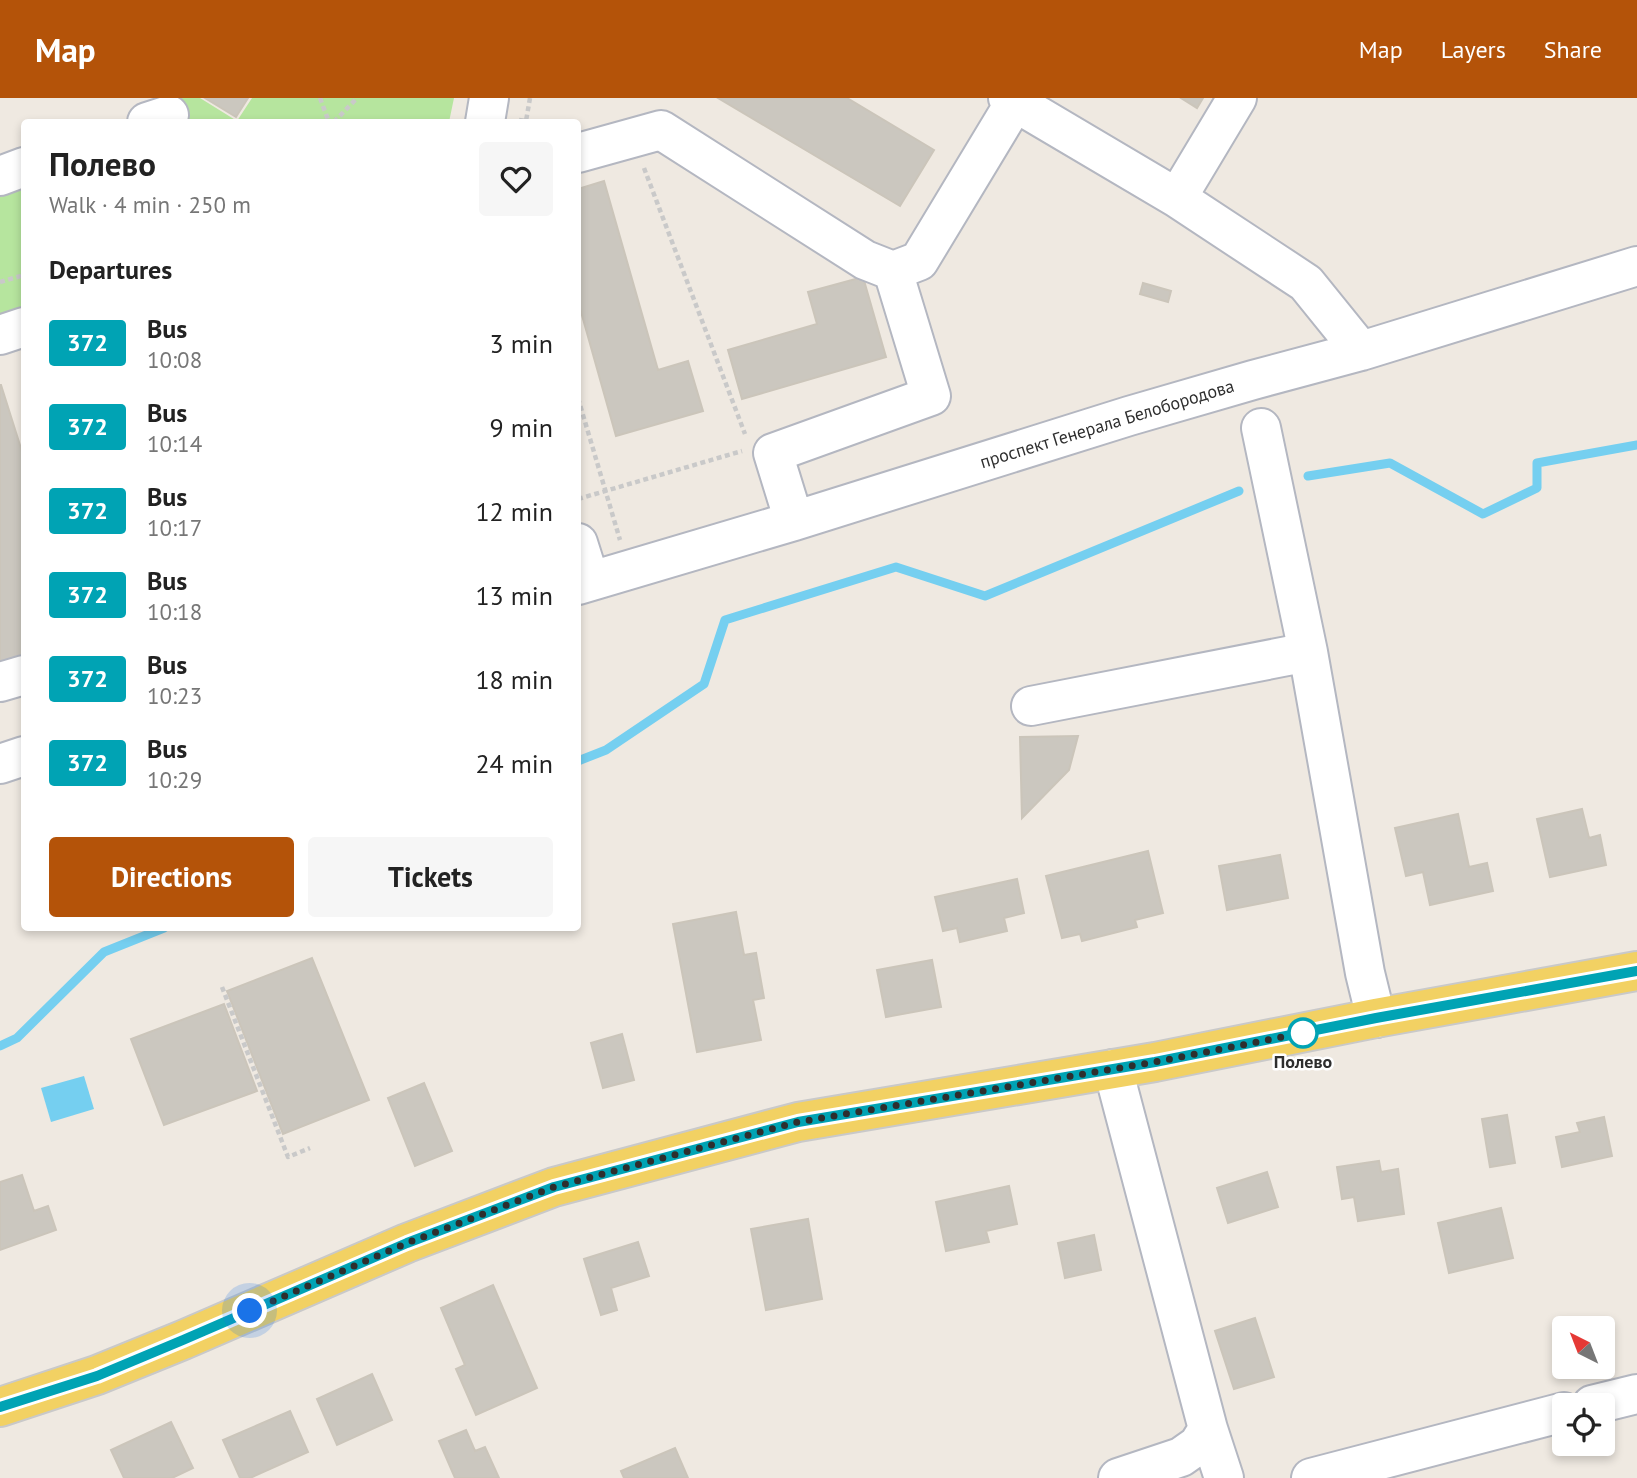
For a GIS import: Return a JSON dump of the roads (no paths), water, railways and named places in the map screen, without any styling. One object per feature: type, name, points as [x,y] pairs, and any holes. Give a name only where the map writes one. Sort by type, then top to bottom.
[{"type":"main road","points":[[0,1407],[97,1376],[407,1243],[554,1187],[798,1122],[1113,1069],[1637,971]]},
{"type":"street","points":[[486,119],[489,98]]},
{"type":"street","points":[[1177,198],[1237,98]]},
{"type":"street","points":[[581,152],[661,130],[865,260],[892,271],[919,261],[1011,100],[1177,198],[1306,283],[1361,351]]},
{"type":"street","points":[[0,176],[21,168]]},
{"type":"street","name":"проспект Генерала Белобородова","points":[[584,583],[794,521],[1129,416],[1361,351],[1637,266]]},
{"type":"street","points":[[794,521],[762,451],[931,396],[892,271]]},
{"type":"street","points":[[0,335],[21,328]]},
{"type":"street","points":[[1261,428],[1308,652],[1365,973],[1376,1018]]},
{"type":"street","points":[[581,562],[584,583]]},
{"type":"street","points":[[1031,706],[1308,652]]},
{"type":"street","points":[[0,682],[21,676]]},
{"type":"street","points":[[0,764],[21,757]]},
{"type":"street","points":[[1113,1069],[1208,1429],[1224,1478]]},
{"type":"street","points":[[1615,1399],[1637,1394]]},
{"type":"street","points":[[1311,1478],[1552,1415]]},
{"type":"street","points":[[1118,1478],[1181,1457],[1198,1446],[1208,1429]]},
{"type":"water","points":[[84,1076],[94,1109],[51,1122],[41,1088]]},
{"type":"waterway","points":[[1308,476],[1390,463],[1483,514],[1537,488],[1537,463],[1637,445]]},
{"type":"waterway","points":[[581,760],[606,750],[704,684],[725,620],[896,567],[985,596],[1239,491]]},
{"type":"waterway","points":[[0,1046],[17,1038],[104,952],[156,931]]},
{"type":"place","name":"Полево","points":[[1303,1033]]}]
